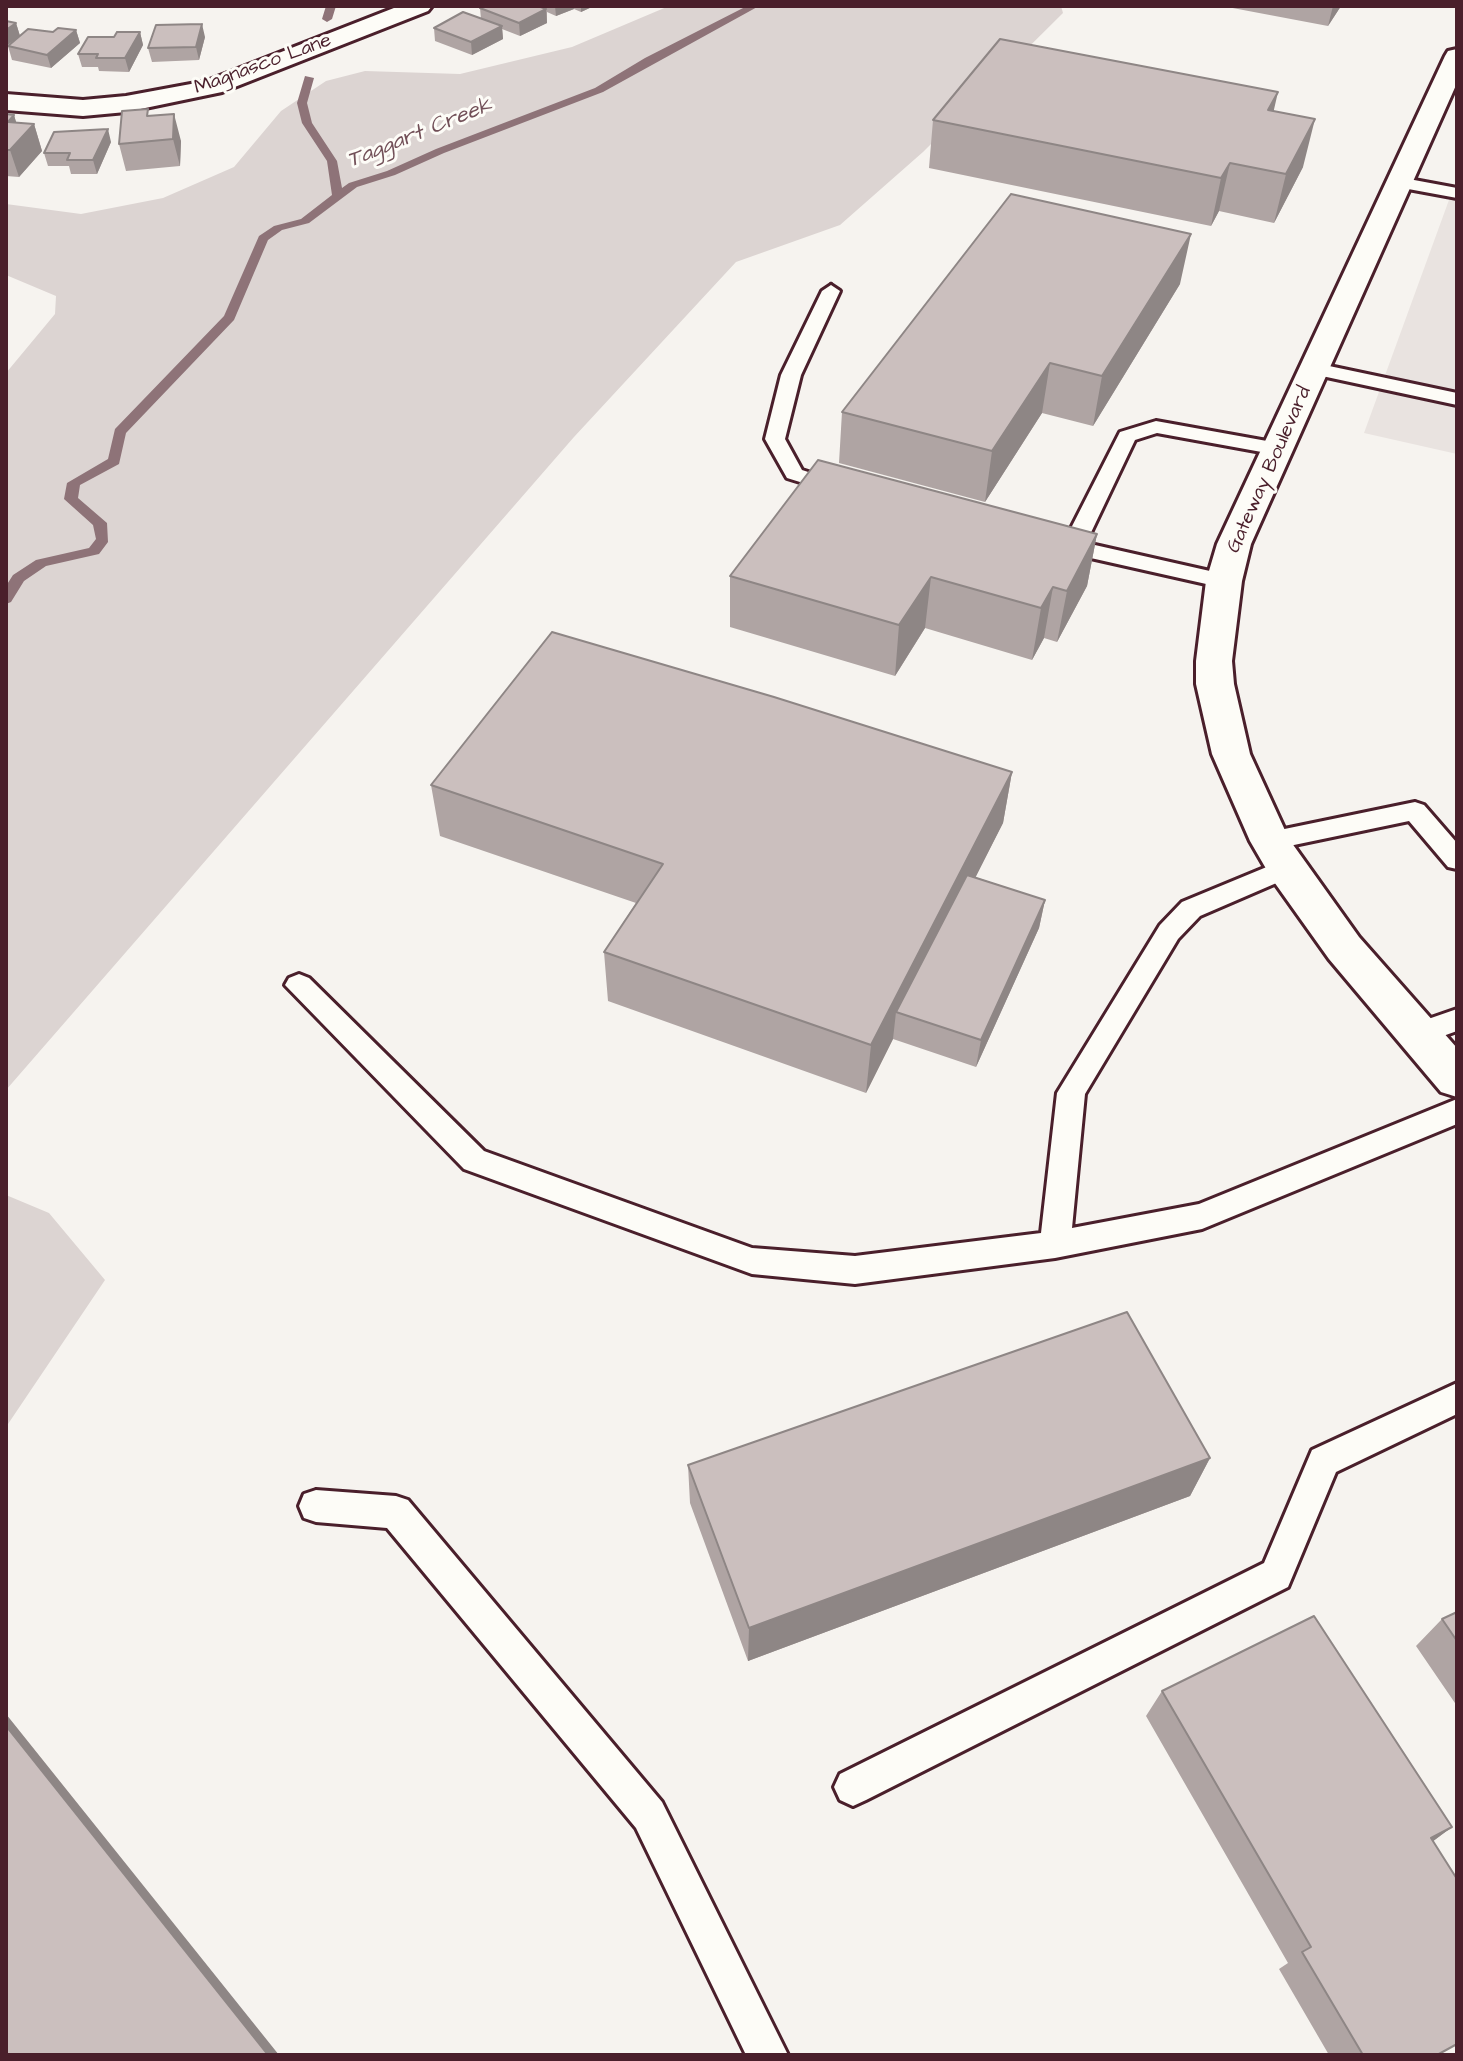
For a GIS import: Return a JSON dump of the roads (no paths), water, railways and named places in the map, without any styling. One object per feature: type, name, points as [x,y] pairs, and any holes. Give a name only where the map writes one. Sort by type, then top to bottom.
[{"type":"street","name":"Magnasco Lane","points":[[6,102],[83,108],[126,104],[213,87],[420,6]]},
{"type":"street","name":"Gateway Boulevard","points":[[1457,56],[1234,544],[1224,581],[1214,661],[1215,684],[1231,754],[1278,855],[1344,948],[1457,1079]]},
{"type":"lane","points":[[1398,182],[1457,193]]},
{"type":"lane","points":[[831,291],[791,375],[775,439],[794,474],[864,495]]},
{"type":"lane","points":[[1315,369],[1457,399]]},
{"type":"lane","points":[[1073,547],[1127,436],[1156,427],[1278,449]]},
{"type":"lane","points":[[1043,540],[1224,581]]},
{"type":"lane","points":[[1055,1245],[1071,1093],[1169,932],[1191,909],[1278,855],[1415,811],[1457,860]]},
{"type":"lane","points":[[299,985],[474,1160],[752,1261],[855,1270],[1055,1245],[1202,1216],[1457,1111]]},
{"type":"lane","points":[[1418,1034],[1457,1020]]},
{"type":"lane","points":[[853,1787],[1276,1575],[1324,1461],[1457,1398]]},
{"type":"lane","points":[[316,1506],[396,1512],[649,1815],[768,2055]]},
{"type":"waterway","points":[[327,19],[331,6]]},
{"type":"waterway","name":"Taggart Creek","points":[[6,599],[18,578],[41,563],[94,551],[103,539],[100,523],[71,499],[74,483],[114,461],[120,432],[230,317],[263,238],[278,228],[305,221],[353,185],[391,173],[599,90],[649,60],[754,6]]},
{"type":"waterway","points":[[309,78],[302,103],[307,123],[332,161],[337,194]]}]
